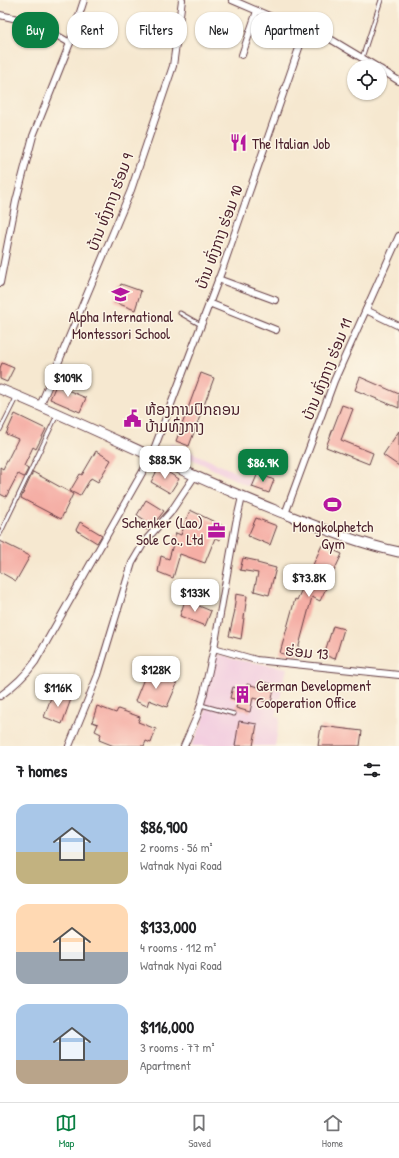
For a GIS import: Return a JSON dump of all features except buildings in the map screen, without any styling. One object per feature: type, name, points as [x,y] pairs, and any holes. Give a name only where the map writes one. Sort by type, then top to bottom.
[{"type":"street","points":[[80,12],[84,0]]},
{"type":"street","name":"ບ້ານ ທົ່ງກາງ ຮ່ອມ 9","points":[[40,406],[131,190],[173,66],[182,0]]},
{"type":"street","points":[[235,0],[257,11],[242,55]]},
{"type":"street","points":[[0,15],[35,24],[67,41]]},
{"type":"street","points":[[333,41],[365,60]]},
{"type":"street","points":[[0,282],[16,201],[33,136],[68,48]]},
{"type":"street","name":"ບ້ານ ທົ່ງກາງ ຮ່ອມ 10","points":[[0,696],[25,676],[35,662],[151,457],[201,326],[299,48]]},
{"type":"street","points":[[387,73],[399,80]]},
{"type":"street","name":"ບ້ານ ທົ່ງກາງ ຮ່ອມ 11","points":[[285,514],[334,381],[397,244],[399,236]]},
{"type":"street","points":[[218,279],[275,300]]},
{"type":"street","points":[[209,303],[276,330]]},
{"type":"street","points":[[366,310],[399,326]]},
{"type":"street","points":[[0,389],[242,497],[339,535],[384,549],[399,552]]},
{"type":"street","points":[[70,746],[98,675],[132,563],[146,541],[170,514],[194,476]]},
{"type":"street","points":[[184,746],[201,705],[214,648],[242,497]]},
{"type":"street","name":"ຮ່ອມ 13","points":[[214,648],[256,660],[399,675]]},
{"type":"lane","points":[[362,58],[381,0]]},
{"type":"lane","points":[[180,313],[201,326]]},
{"type":"lane","points":[[0,430],[17,396]]},
{"type":"lane","points":[[0,534],[58,414]]},
{"type":"lane","points":[[201,705],[234,714]]},
{"type":"shaded area","points":[[171,443],[251,479],[248,486],[169,448]]},
{"type":"shaded area","points":[[216,654],[233,659],[287,668],[276,716],[280,717],[275,746],[191,746],[202,724],[206,710],[201,708]]},
{"type":"place","name":"The Italian Job","points":[[239,143]]},
{"type":"place","name":"Alpha International Montessori School","points":[[121,295]]},
{"type":"place","name":"ຫ້ອງການປົກຄອນ ບ້າມທົ່ງກາງ","points":[[132,418]]},
{"type":"place","name":"Mongkolphetch Gym","points":[[333,505]]},
{"type":"place","name":"Schenker (Lao) Sole Co., Ltd","points":[[216,531]]},
{"type":"place","name":"German Development Cooperation Office","points":[[243,694]]}]
